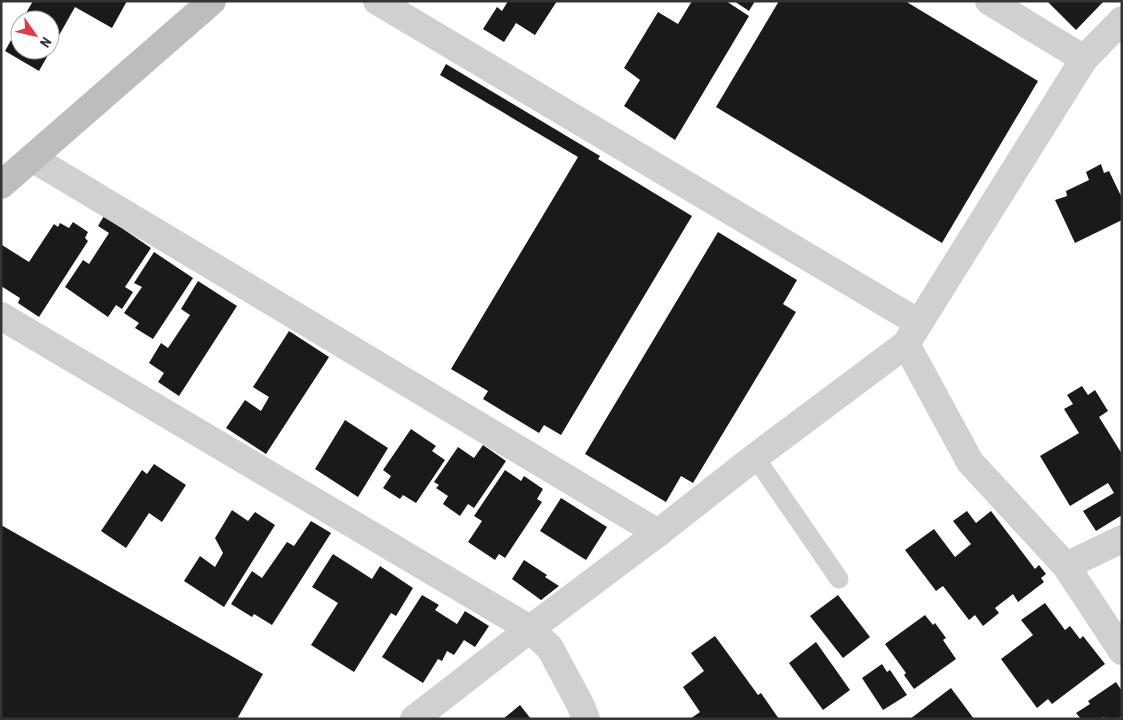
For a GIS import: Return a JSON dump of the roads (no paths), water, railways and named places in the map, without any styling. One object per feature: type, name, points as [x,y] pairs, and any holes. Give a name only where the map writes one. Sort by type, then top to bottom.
[{"type":"street","points":[[1,185],[212,1]]},
{"type":"street","points":[[377,1],[913,333],[970,462],[1066,566],[1122,651]]},
{"type":"street","points":[[989,1],[1084,59]]},
{"type":"street","points":[[414,719],[658,533],[913,333],[1084,59],[1122,20]]},
{"type":"street","points":[[32,158],[658,533]]},
{"type":"street","points":[[1,316],[530,629],[550,648],[586,719]]},
{"type":"street","points":[[1066,566],[1122,538]]},
{"type":"lane","points":[[755,457],[839,579]]}]
